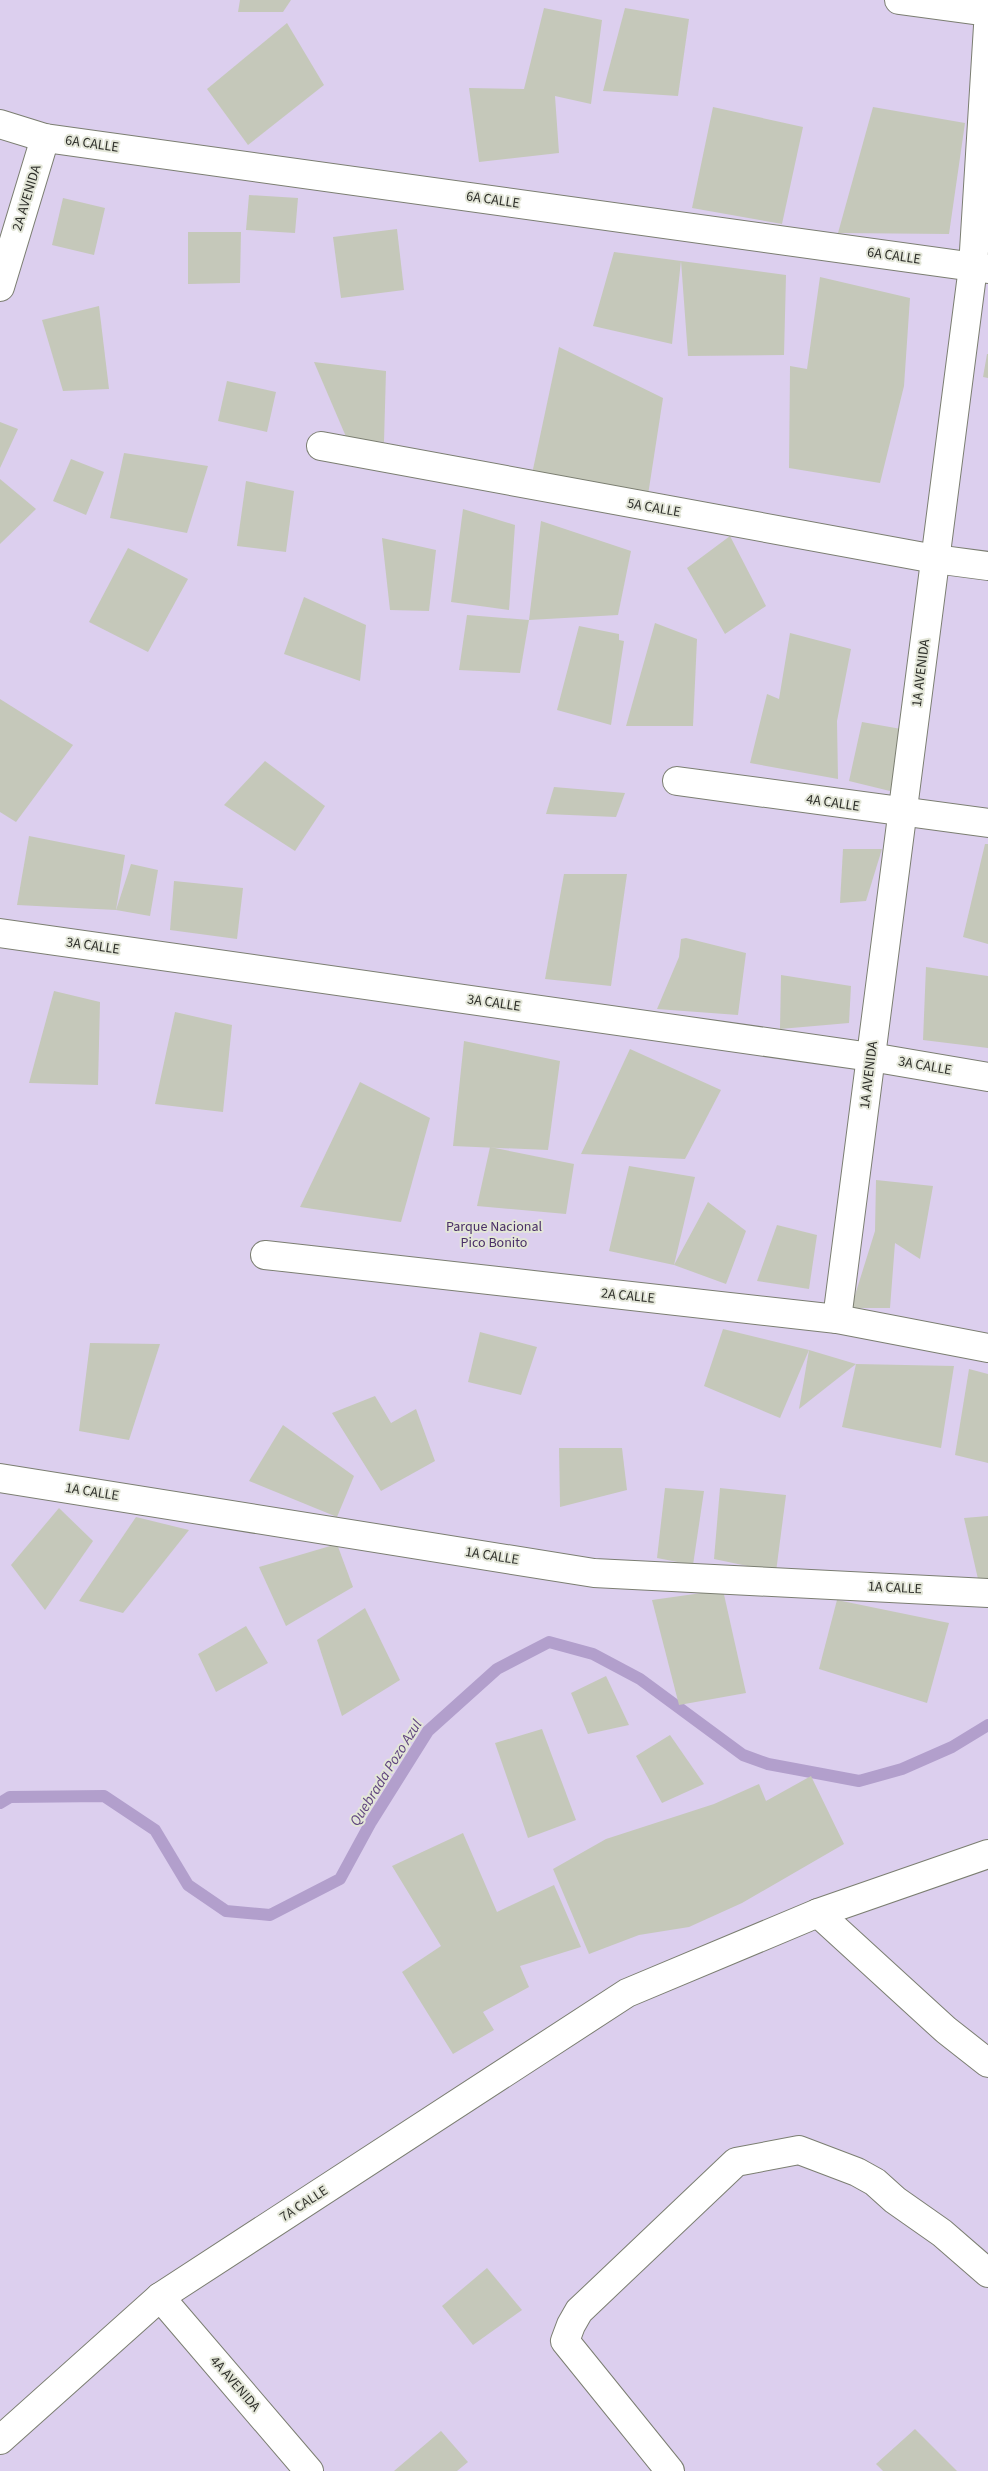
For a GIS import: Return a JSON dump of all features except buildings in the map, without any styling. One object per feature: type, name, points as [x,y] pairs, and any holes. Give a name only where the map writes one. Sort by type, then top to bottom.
[{"type":"street","points":[[899,0],[988,12]]},
{"type":"street","name":"1A AVENIDA","points":[[837,1319],[935,559],[981,268],[988,26]]},
{"type":"street","name":"6A CALLE","points":[[0,124],[45,138],[981,268]]},
{"type":"street","name":"2A AVENIDA","points":[[0,287],[45,138]]},
{"type":"street","name":"5A CALLE","points":[[321,446],[935,559],[988,566]]},
{"type":"street","name":"4A CALLE","points":[[677,781],[988,823]]},
{"type":"street","name":"3A CALLE","points":[[0,933],[871,1056],[988,1077]]},
{"type":"street","name":"2A CALLE","points":[[265,1255],[837,1319],[988,1348]]},
{"type":"street","name":"1A CALLE","points":[[0,1478],[594,1573],[988,1593]]},
{"type":"street","name":"7A CALLE","points":[[0,2440],[160,2297],[627,1994],[818,1913],[988,1854]]},
{"type":"street","points":[[818,1913],[946,2030],[988,2063]]},
{"type":"street","points":[[670,2471],[565,2341],[579,2311],[736,2162],[799,2150],[857,2172],[874,2182],[895,2200],[942,2233],[988,2274]]},
{"type":"street","name":"4A AVENIDA","points":[[160,2297],[309,2471]]},
{"type":"green space","name":"Parque Nacional Pico Bonito","points":[[0,0],[988,0],[988,2471],[0,2471]]},
{"type":"waterway","name":"Quebrada Pozo Azul","points":[[0,1803],[10,1797],[104,1796],[155,1830],[188,1885],[226,1911],[270,1915],[340,1879],[371,1822],[428,1731],[497,1669],[549,1642],[593,1654],[640,1679],[743,1755],[768,1764],[859,1781],[902,1769],[952,1747],[988,1725]]}]
